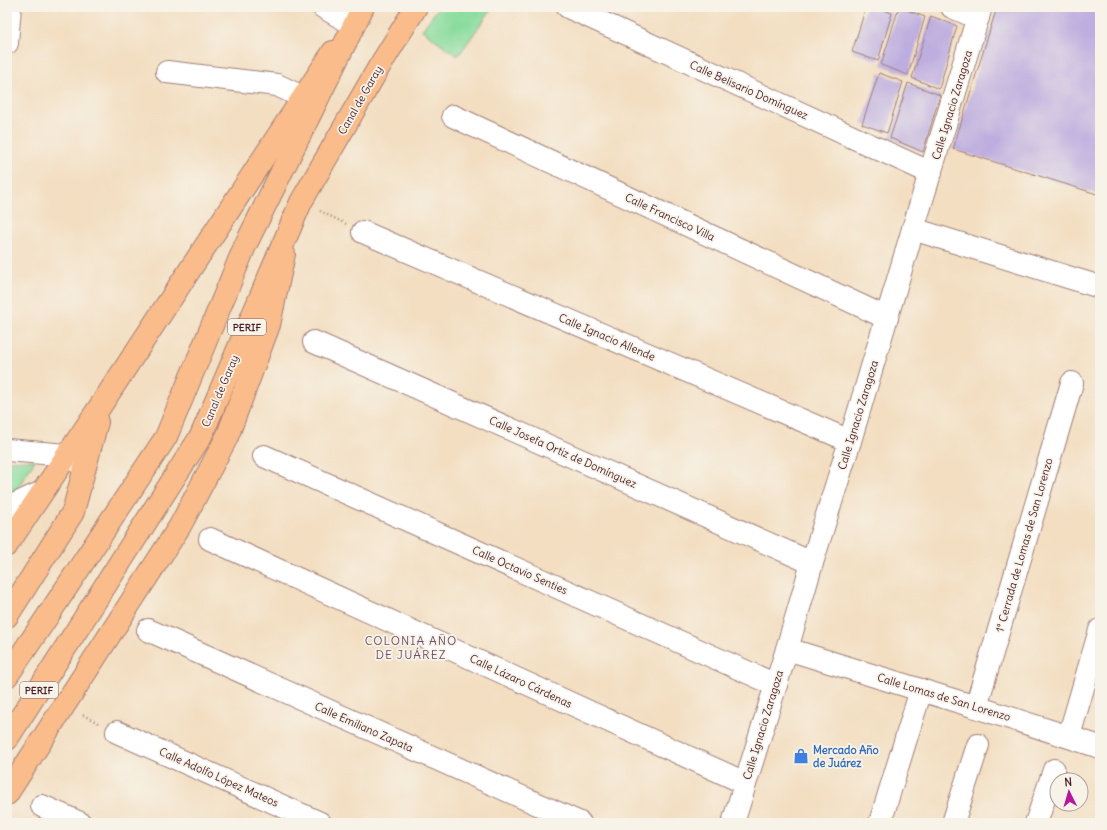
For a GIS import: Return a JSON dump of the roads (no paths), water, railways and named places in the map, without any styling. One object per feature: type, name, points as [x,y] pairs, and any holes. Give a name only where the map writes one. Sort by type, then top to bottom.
[{"type":"main road","name":"Canal de Garay","points":[[7,739],[201,436],[289,227],[301,202],[379,67],[416,7]]},
{"type":"main road","points":[[7,616],[73,512],[76,461],[101,405],[302,97],[359,14]]},
{"type":"main road","name":"PERIF","points":[[7,676],[166,437],[245,246],[359,14]]},
{"type":"main road","points":[[7,794],[180,526],[227,437],[270,325],[289,227]]},
{"type":"main road","points":[[7,545],[42,492],[76,461]]},
{"type":"street","points":[[7,43],[10,7]]},
{"type":"street","points":[[323,7],[359,14]]},
{"type":"street","name":"Calle Belisario Domínguez","points":[[568,7],[931,173]]},
{"type":"street","points":[[952,7],[979,13]]},
{"type":"street","name":"Calle Ignacio Zaragoza","points":[[733,823],[979,13]]},
{"type":"street","points":[[167,72],[277,85],[302,97]]},
{"type":"street","name":"Calle Francisco Villa","points":[[454,116],[887,318]]},
{"type":"street","points":[[913,230],[1100,287]]},
{"type":"street","name":"Calle Ignacio Allende","points":[[363,232],[850,441]]},
{"type":"street","name":"Calle Josefa Ortiz de Domínguez","points":[[314,342],[812,563]]},
{"type":"street","name":"1° Cerrada de Lomas de San Lorenzo","points":[[976,707],[1072,383]]},
{"type":"street","points":[[7,450],[76,461]]},
{"type":"street","name":"Calle Octavio Senties","points":[[264,456],[776,685]]},
{"type":"street","points":[[7,508],[42,492]]},
{"type":"street","name":"Calle Lázaro Cárdenas","points":[[210,539],[745,783]]},
{"type":"street","name":"Calle Emiliano Zapata","points":[[148,630],[580,823]]},
{"type":"street","points":[[1069,736],[1100,630]]},
{"type":"street","name":"Calle Lomas de San Lorenzo","points":[[787,649],[1069,736],[1100,747]]},
{"type":"street","points":[[880,823],[920,690]]},
{"type":"street","name":"Calle Adolfo López Mateos","points":[[118,732],[320,823]]},
{"type":"street","points":[[953,823],[978,745]]},
{"type":"street","points":[[1036,823],[1054,770]]},
{"type":"street","points":[[42,806],[80,823]]},
{"type":"place","name":"Mercado Año de Juárez","points":[[801,756]]},
{"type":"district","name":"COLONIA AÑO DE JUÁREZ","points":[[411,648]]}]
